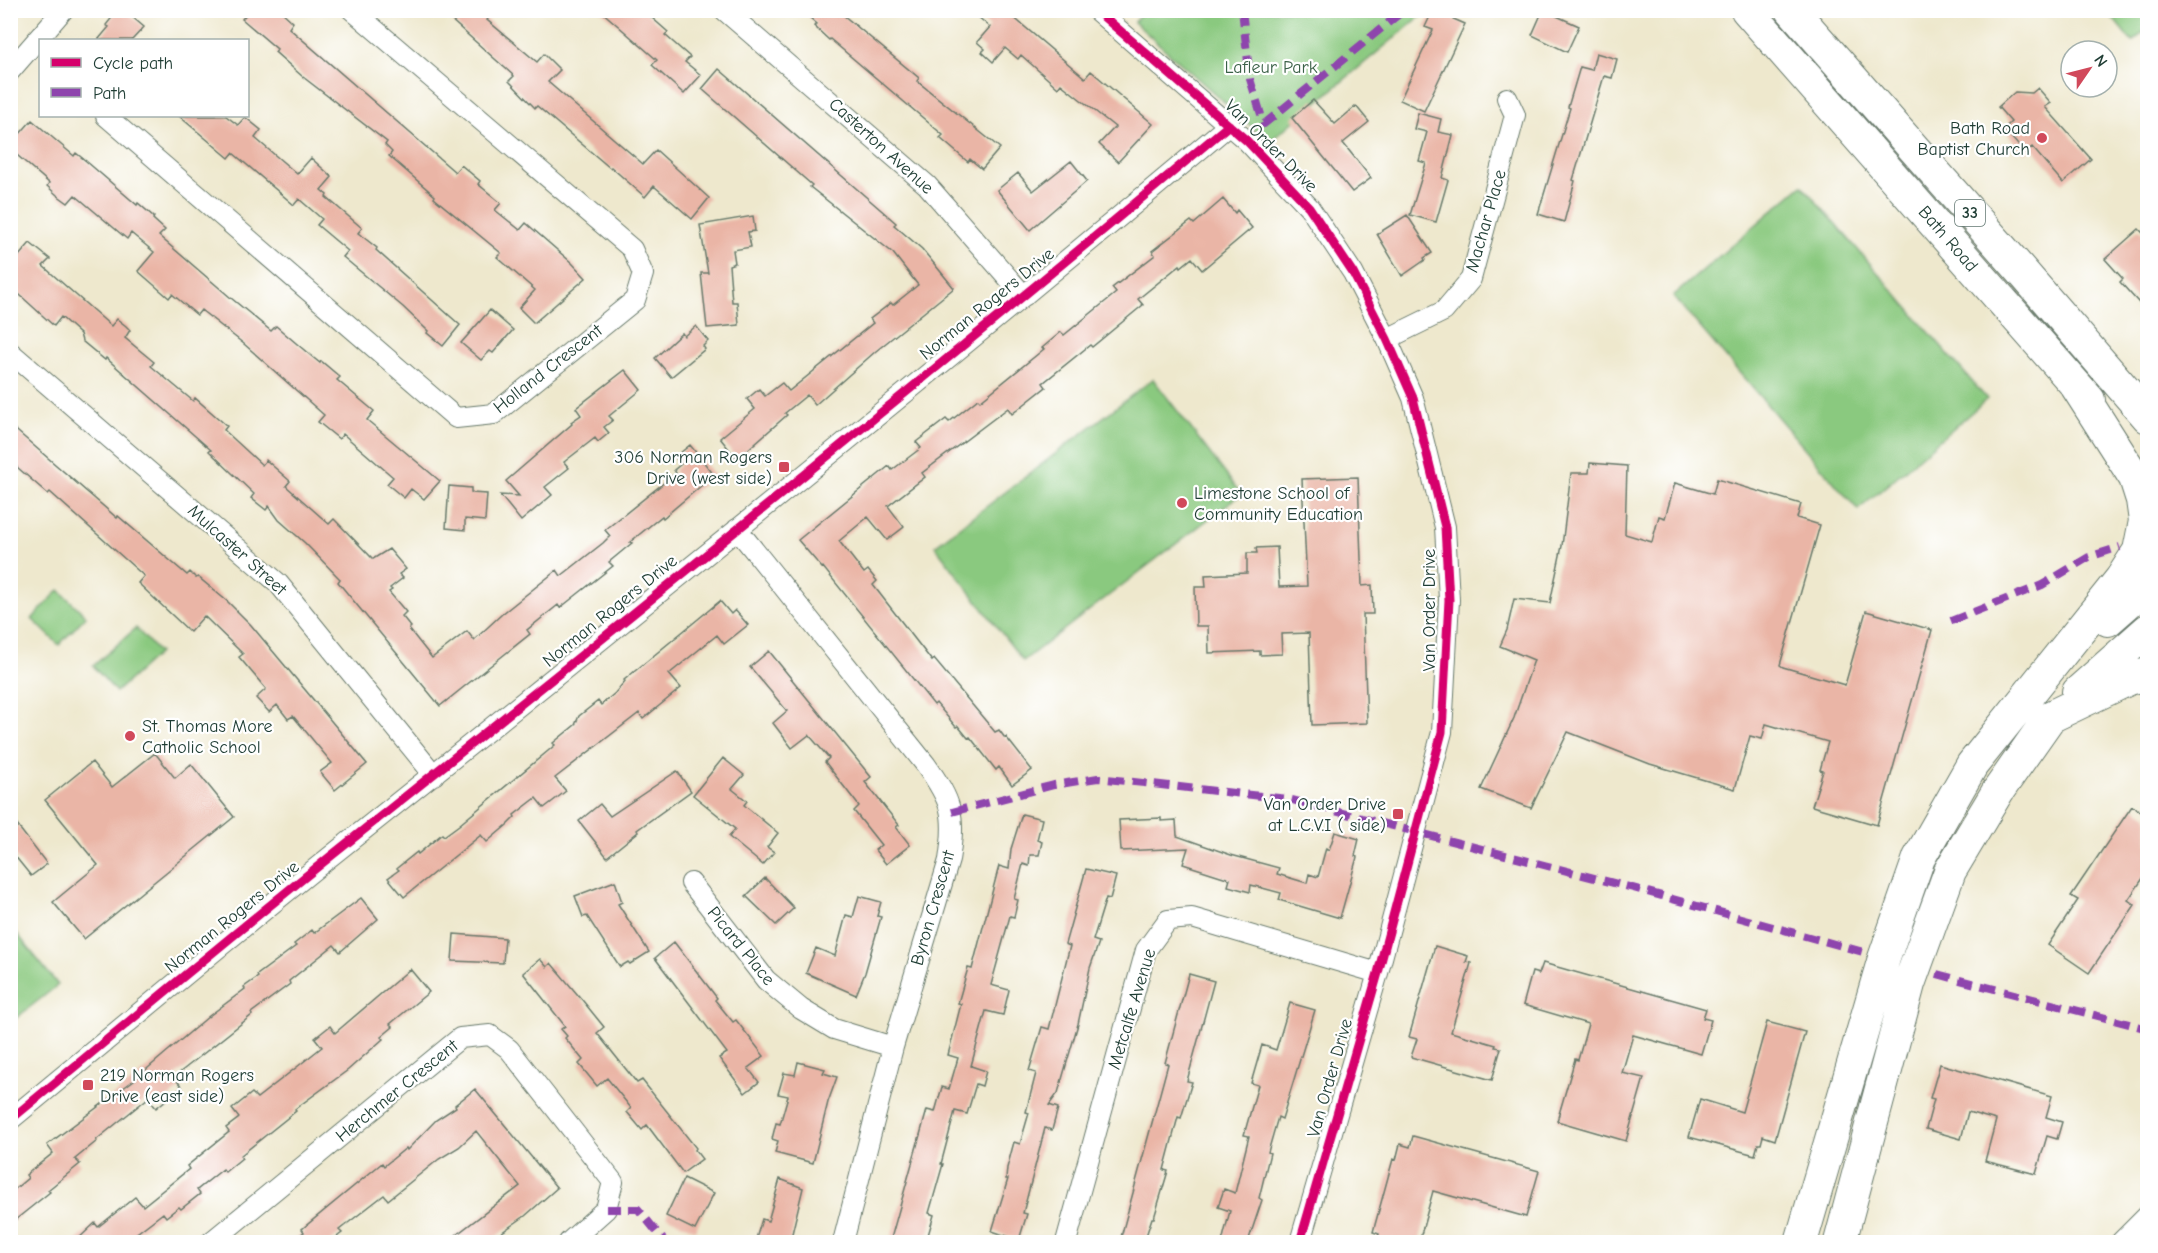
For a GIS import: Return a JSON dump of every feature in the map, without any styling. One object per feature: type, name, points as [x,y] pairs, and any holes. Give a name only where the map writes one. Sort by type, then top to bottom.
[{"type":"main road","name":"Bath Road","points":[[1747,10],[2148,468]]},
{"type":"main road","name":"Bath Road","points":[[1792,10],[2148,417]]},
{"type":"main road","points":[[1801,1242],[1884,958],[1919,858],[1972,765],[2121,579],[2139,551],[2145,520],[2135,478],[2075,384]]},
{"type":"main road","points":[[2040,681],[2148,585]]},
{"type":"main road","points":[[1840,1242],[1909,984],[1950,872],[1998,791],[2050,717],[2148,630]]},
{"type":"main road","points":[[2050,717],[2129,679],[2148,674]]},
{"type":"street","points":[[45,39],[63,10]]},
{"type":"street","name":"Holland Crescent","points":[[107,117],[456,418],[494,414],[635,300],[644,274],[632,249],[352,10]]},
{"type":"street","name":"Casterton Avenue","points":[[724,10],[927,185],[1024,296]]},
{"type":"street","name":"Van Order Drive","points":[[1096,10],[1247,141],[1309,207],[1353,273],[1387,339],[1413,398],[1445,527],[1449,600],[1442,732],[1378,974],[1299,1242]]},
{"type":"street","points":[[10,71],[35,54]]},
{"type":"street","name":"Machar Place","points":[[1387,339],[1444,310],[1471,279],[1515,115],[1507,98]]},
{"type":"street","name":"Norman Rogers Drive","points":[[10,1120],[343,847],[1024,296],[1229,125]]},
{"type":"street","name":"Mulcaster Street","points":[[10,352],[278,584],[434,775]]},
{"type":"street","name":"Byron Crescent","points":[[737,529],[926,765],[944,791],[952,812],[953,832],[949,860],[893,1047],[843,1242]]},
{"type":"street","name":"Picard Place","points":[[691,883],[766,980],[801,1009],[834,1029],[893,1047]]},
{"type":"street","name":"Metcalfe Avenue","points":[[1066,1242],[1146,950],[1168,920],[1192,918],[1378,974]]},
{"type":"street","name":"Herchmer Crescent","points":[[211,1242],[460,1038],[490,1035],[509,1049],[613,1182],[606,1209],[569,1242]]},
{"type":"street","points":[[2121,1242],[2148,1215]]},
{"type":"green space","name":"Lafleur Park","points":[[1144,10],[1427,11],[1269,142],[1134,22]]},
{"type":"green space","points":[[2107,11],[2147,11],[2147,30],[2132,42]]},
{"type":"green space","points":[[1802,185],[1987,399],[1858,510],[1673,296]]},
{"type":"green space","points":[[1153,379],[1241,494],[1023,661],[935,546]]},
{"type":"green space","points":[[59,590],[86,616],[59,645],[32,619]]},
{"type":"green space","points":[[136,628],[159,653],[116,692],[93,666]]},
{"type":"green space","points":[[10,925],[58,985],[11,1022],[10,1022]]},
{"type":"building","points":[[118,10],[124,10],[144,27],[133,39],[99,39],[109,27],[106,25]]},
{"type":"building","points":[[250,10],[280,10],[293,22],[289,28],[455,172],[461,165],[480,181],[478,184],[501,203],[495,210],[520,230],[526,223],[586,278],[534,323],[519,308],[535,290],[497,257],[501,253],[434,198],[435,196],[389,156],[392,152],[385,145],[387,142],[303,77],[275,52],[277,49],[242,19]]},
{"type":"building","points":[[440,10],[494,10],[487,20],[537,62],[544,54],[560,70],[548,82],[643,164],[656,150],[709,198],[692,219],[654,186],[645,197],[537,106],[535,108],[509,81],[514,76]]},
{"type":"building","points":[[600,10],[643,10],[668,32],[665,35],[690,57],[685,62],[701,75],[684,94],[652,65],[657,60]]},
{"type":"building","points":[[801,10],[837,10],[919,78],[917,81],[1000,148],[982,169],[970,159],[968,162],[940,138],[943,135],[829,40],[814,26],[817,24]]},
{"type":"building","points":[[970,10],[1005,10],[1085,78],[1091,71],[1153,124],[1118,162],[1099,144],[1115,127],[1061,84],[1058,88],[1021,55],[1018,59],[1005,48],[993,62],[982,52],[985,49],[977,42],[990,27]]},
{"type":"building","points":[[1433,10],[1465,24],[1424,111],[1400,100],[1433,30],[1425,27]]},
{"type":"building","points":[[1543,10],[1579,26],[1567,52],[1532,35]]},
{"type":"building","points":[[1596,53],[1617,59],[1612,78],[1604,76],[1573,180],[1575,181],[1564,222],[1538,214],[1580,67],[1592,70]]},
{"type":"building","points":[[719,69],[896,223],[894,225],[922,249],[954,288],[876,351],[815,405],[807,395],[737,459],[720,438],[755,409],[747,399],[759,389],[765,396],[782,383],[789,391],[873,323],[870,319],[891,303],[893,305],[918,285],[893,253],[810,187],[812,185],[702,89]]},
{"type":"building","name":"Bath Road Baptist Church","points":[[2038,88],[2051,103],[2045,107],[2091,159],[2063,183],[2032,147],[2025,153],[2004,129],[2011,122],[1998,107],[2015,92],[2032,93]]},
{"type":"building","points":[[1313,100],[1335,124],[1356,106],[1369,122],[1343,143],[1371,178],[1352,192],[1292,118]]},
{"type":"building","points":[[1418,113],[1441,119],[1438,132],[1453,135],[1442,178],[1448,180],[1436,222],[1410,215],[1426,163],[1419,161],[1427,132],[1414,129]]},
{"type":"building","points":[[180,117],[227,117],[238,125],[245,117],[261,130],[255,138],[297,174],[311,158],[332,177],[321,190],[362,228],[358,233],[460,325],[443,346],[427,333],[428,331],[403,307],[343,257],[348,251],[317,225],[322,219],[299,199],[294,205],[233,153],[229,158]]},
{"type":"building","points":[[32,120],[74,156],[76,153],[154,217],[153,219],[165,230],[159,236],[231,298],[271,331],[276,326],[340,377],[337,380],[374,411],[367,420],[440,481],[424,499],[411,489],[404,498],[387,484],[393,477],[343,434],[339,439],[318,422],[324,415],[244,344],[201,310],[197,315],[172,294],[169,298],[138,271],[154,252],[131,233],[127,239],[75,195],[68,203],[47,186],[49,183],[10,149],[10,145]]},
{"type":"building","points":[[1071,161],[1087,181],[1030,230],[997,190],[1018,173],[1033,191]]},
{"type":"building","points":[[1223,199],[1235,213],[1237,210],[1252,228],[1202,270],[1192,258],[1181,267],[1180,265],[1138,299],[1143,305],[1043,383],[1046,387],[1012,414],[1008,408],[922,473],[925,477],[888,506],[904,527],[887,540],[868,517],[839,541],[864,573],[868,570],[877,581],[873,585],[932,661],[934,659],[995,732],[999,730],[1006,737],[1032,770],[1012,785],[999,767],[996,770],[970,737],[968,738],[958,726],[956,727],[936,703],[934,705],[823,567],[798,540],[889,466],[892,470],[921,448],[916,442],[946,419],[949,422],[978,399],[980,401],[1044,349],[1042,348],[1061,332],[1064,335],[1116,293],[1112,288],[1155,255],[1152,251],[1191,221],[1194,224]]},
{"type":"building","points":[[1407,215],[1432,253],[1402,276],[1377,234]]},
{"type":"building","points":[[753,216],[755,231],[748,232],[751,247],[733,250],[735,263],[729,265],[732,302],[737,302],[739,325],[707,328],[701,273],[708,273],[700,225]]},
{"type":"building","points":[[2139,229],[2148,238],[2148,313],[2120,282],[2123,279],[2105,259]]},
{"type":"building","points":[[30,243],[50,259],[43,266],[111,326],[117,319],[126,326],[130,330],[125,338],[154,362],[151,366],[193,401],[195,398],[227,426],[224,430],[262,465],[266,460],[290,481],[286,486],[329,524],[334,519],[373,559],[389,549],[406,569],[399,574],[403,578],[390,588],[392,590],[389,592],[406,612],[402,616],[411,627],[409,629],[432,658],[467,631],[474,640],[502,614],[557,570],[561,576],[603,543],[610,536],[605,530],[676,473],[674,470],[681,464],[675,457],[690,445],[714,475],[663,518],[662,516],[630,542],[632,543],[609,562],[613,566],[560,608],[558,605],[527,630],[530,634],[440,706],[338,582],[340,579],[279,520],[269,506],[266,510],[251,498],[254,494],[209,451],[211,450],[106,358],[105,360],[82,341],[80,334],[61,317],[54,326],[10,286],[10,250],[18,257]]},
{"type":"building","points":[[490,310],[513,330],[493,353],[490,351],[481,360],[461,343]]},
{"type":"building","points":[[696,326],[708,341],[703,346],[705,349],[671,377],[655,358],[682,333],[684,336]]},
{"type":"building","points":[[625,370],[641,390],[609,416],[613,420],[604,427],[609,433],[598,442],[595,438],[564,462],[569,468],[545,487],[552,495],[521,521],[500,495],[519,496],[506,481],[581,415],[576,408]]},
{"type":"building","points":[[10,425],[187,575],[190,572],[196,578],[198,577],[228,602],[251,625],[367,764],[335,790],[320,772],[332,763],[293,716],[288,719],[277,705],[269,712],[256,698],[266,689],[239,657],[243,654],[204,616],[190,632],[138,583],[144,576],[50,492],[48,494],[10,461]]},
{"type":"building","points":[[1590,463],[1627,466],[1625,534],[1652,542],[1659,516],[1665,518],[1675,483],[1713,494],[1717,479],[1801,504],[1797,518],[1820,525],[1780,665],[1783,667],[1845,685],[1866,611],[1932,630],[1877,825],[1812,806],[1823,771],[1820,770],[1828,742],[1766,724],[1762,739],[1750,736],[1735,789],[1650,764],[1568,732],[1531,808],[1481,789],[1514,718],[1534,660],[1500,646],[1507,630],[1514,599],[1550,603],[1562,546],[1571,473],[1589,473]]},
{"type":"building","points":[[1358,477],[1362,586],[1372,585],[1373,614],[1363,614],[1367,723],[1312,725],[1309,633],[1281,634],[1282,654],[1260,655],[1260,651],[1209,653],[1208,626],[1196,626],[1195,587],[1206,587],[1205,575],[1247,573],[1247,553],[1257,553],[1256,548],[1277,547],[1279,587],[1307,586],[1302,479]]},
{"type":"building","points":[[449,486],[471,488],[471,493],[487,494],[485,521],[465,519],[465,530],[446,528]]},
{"type":"building","points":[[720,601],[731,614],[735,610],[748,625],[724,644],[717,635],[669,674],[681,688],[643,719],[639,713],[555,778],[566,791],[544,808],[536,798],[514,815],[515,817],[507,825],[487,842],[481,835],[404,897],[388,878],[399,870],[397,868],[442,834],[444,836],[459,825],[555,745],[553,743],[575,725],[579,716],[598,701],[601,705],[615,693],[624,680]]},
{"type":"building","points":[[769,651],[871,777],[865,782],[899,825],[896,827],[910,845],[886,864],[875,850],[881,845],[854,811],[859,806],[825,762],[829,758],[809,735],[792,748],[773,723],[787,711],[750,667]]},
{"type":"building","points":[[155,753],[175,778],[191,764],[234,817],[84,939],[53,902],[98,865],[45,800],[92,762],[112,787]]},
{"type":"building","points":[[723,758],[744,775],[732,789],[747,801],[744,805],[778,833],[767,847],[774,852],[763,865],[729,837],[735,829],[693,795]]},
{"type":"building","points":[[677,771],[691,791],[637,830],[638,832],[607,857],[579,821],[600,804],[610,816]]},
{"type":"building","points":[[2132,806],[2148,816],[2148,871],[2128,900],[2135,905],[2089,973],[2048,945],[2078,900],[2071,896]]},
{"type":"building","points":[[1022,814],[1042,819],[1037,840],[1042,842],[1039,855],[1030,855],[1029,866],[1023,864],[1014,899],[1018,900],[1014,917],[1010,916],[991,985],[1009,990],[1003,1015],[986,1011],[971,1066],[986,1071],[982,1086],[976,1084],[967,1114],[955,1111],[929,1213],[934,1215],[926,1242],[890,1242],[927,1110],[935,1112],[942,1087],[949,1089],[958,1058],[948,1055],[961,1004],[958,1003],[968,968],[972,969],[999,866],[1009,869],[1011,849]]},
{"type":"building","points":[[10,816],[47,864],[31,876],[10,850]]},
{"type":"building","points":[[1161,818],[1161,821],[1176,820],[1177,836],[1231,855],[1279,868],[1277,874],[1307,883],[1309,874],[1318,877],[1326,848],[1329,850],[1335,832],[1359,839],[1355,856],[1357,857],[1340,918],[1279,900],[1281,893],[1251,885],[1250,892],[1228,886],[1230,879],[1183,864],[1188,848],[1121,851],[1119,820]]},
{"type":"building","points":[[1086,869],[1116,876],[1110,899],[1106,898],[1093,940],[1099,942],[1090,968],[1078,1024],[1058,1093],[1049,1105],[1058,1108],[1052,1130],[1045,1128],[1023,1213],[1027,1214],[1019,1240],[992,1231],[1008,1179],[1006,1179],[1007,1168],[1014,1142],[1020,1144],[1029,1113],[1026,1112],[1036,1073],[1029,1071],[1042,1027],[1049,1029],[1070,946],[1065,944]]},
{"type":"building","points":[[765,878],[794,908],[776,925],[746,896]]},
{"type":"building","points":[[615,881],[622,902],[618,904],[649,952],[630,964],[628,962],[620,967],[587,916],[583,917],[575,896]]},
{"type":"building","points":[[859,896],[881,902],[877,916],[881,917],[865,973],[856,995],[806,973],[816,948],[835,956],[846,915],[853,917]]},
{"type":"building","points":[[361,898],[378,919],[340,952],[334,945],[289,981],[290,984],[174,1077],[182,1087],[156,1108],[148,1098],[96,1140],[75,1159],[80,1164],[10,1224],[10,1193],[28,1178],[26,1175],[53,1153],[47,1145],[134,1080],[209,1016],[245,989],[244,987],[258,977],[257,975],[296,946],[294,944],[312,930],[314,933]]},
{"type":"building","points":[[454,934],[505,938],[503,963],[452,961]]},
{"type":"building","points":[[674,942],[717,998],[715,1000],[733,1022],[736,1020],[764,1056],[748,1068],[759,1082],[745,1093],[719,1058],[727,1053],[655,958]]},
{"type":"building","points":[[1435,946],[1468,956],[1466,962],[1471,963],[1451,1032],[1501,1048],[1492,1080],[1411,1057],[1417,1039],[1409,1037]]},
{"type":"building","points":[[540,959],[547,967],[551,963],[583,1001],[604,1027],[597,1033],[637,1083],[642,1080],[696,1148],[695,1150],[702,1159],[683,1173],[647,1125],[642,1130],[627,1112],[631,1108],[607,1078],[597,1086],[579,1064],[583,1060],[565,1038],[567,1036],[561,1029],[565,1026],[523,973]]},
{"type":"building","points":[[1543,963],[1706,1009],[1703,1018],[1711,1020],[1701,1054],[1633,1035],[1622,1073],[1644,1078],[1626,1141],[1557,1121],[1588,1024],[1523,1005],[1532,972],[1539,974]]},
{"type":"building","points":[[410,969],[429,992],[390,1024],[393,1027],[381,1037],[383,1039],[348,1070],[295,1109],[296,1111],[240,1156],[242,1158],[225,1172],[223,1169],[197,1190],[200,1194],[166,1217],[163,1213],[125,1242],[75,1242],[95,1223],[98,1227],[135,1197],[143,1206],[189,1169],[187,1166],[229,1132],[226,1128],[239,1118],[232,1109],[252,1093],[257,1098],[297,1067],[322,1047],[315,1038],[330,1026],[335,1033]]},
{"type":"building","points":[[1189,974],[1214,981],[1187,1081],[1192,1082],[1181,1118],[1178,1117],[1164,1170],[1168,1171],[1144,1242],[1121,1242],[1168,1064],[1165,1063]]},
{"type":"building","points":[[1290,1003],[1315,1010],[1282,1119],[1278,1117],[1268,1152],[1270,1153],[1259,1198],[1262,1200],[1248,1242],[1222,1242],[1230,1211],[1218,1207],[1224,1189],[1235,1193],[1249,1136],[1244,1135],[1258,1085],[1251,1083],[1262,1045],[1276,1050]]},
{"type":"building","points":[[1767,1022],[1805,1032],[1775,1140],[1763,1136],[1755,1155],[1689,1137],[1700,1099],[1742,1112]]},
{"type":"building","points":[[798,1062],[825,1069],[823,1073],[837,1077],[828,1102],[813,1163],[775,1153],[778,1141],[772,1139],[776,1123],[780,1124],[788,1096],[778,1094],[784,1073],[795,1075]]},
{"type":"building","points":[[1940,1064],[2052,1096],[2046,1117],[2062,1122],[2057,1139],[2047,1136],[2036,1174],[1985,1161],[1996,1120],[1968,1112],[1961,1139],[1926,1129],[1934,1099],[1930,1098]]},
{"type":"building","points":[[475,1089],[557,1188],[525,1216],[488,1242],[447,1242],[520,1186],[476,1131],[459,1147],[439,1159],[388,1200],[384,1195],[339,1230],[342,1233],[330,1242],[291,1242],[304,1232],[302,1229],[382,1163],[384,1166],[406,1148],[407,1150],[436,1120],[456,1107],[455,1105]]},
{"type":"building","points":[[1413,1136],[1539,1171],[1526,1217],[1433,1191],[1419,1242],[1377,1242],[1379,1234],[1373,1232],[1393,1159],[1396,1160],[1400,1144],[1410,1147]]},
{"type":"building","points":[[684,1178],[714,1193],[695,1230],[666,1216]]},
{"type":"building","points":[[780,1179],[803,1188],[790,1242],[755,1242],[762,1219],[768,1221]]},
{"type":"marked path","points":[[1242,10],[1250,79],[1264,124],[1404,10]]},
{"type":"marked path","points":[[1951,621],[2042,585],[2089,557],[2120,547]]},
{"type":"marked path","points":[[952,812],[1054,785],[1098,778],[1288,799],[1633,888],[1863,952]]},
{"type":"marked path","points":[[1937,974],[2148,1029]]},
{"type":"marked path","points":[[606,1209],[638,1209],[665,1242]]},
{"type":"cycle path","points":[[1096,10],[1247,141],[1309,207],[1353,273],[1387,339],[1413,398],[1445,527],[1449,600],[1442,732],[1378,973],[1300,1242]]},
{"type":"cycle path","points":[[10,1120],[304,878],[900,397],[1229,125]]},
{"type":"place","name":"Bath Road Baptist Church","points":[[2042,138]]},
{"type":"place","name":"306 Norman Rogers Drive (west side)","points":[[784,467]]},
{"type":"place","name":"Limestone School of Community Education","points":[[1182,503]]},
{"type":"place","name":"St. Thomas More Catholic School","points":[[130,736]]},
{"type":"place","name":"Van Order Drive at L.C.V.I ( side)","points":[[1398,814]]},
{"type":"place","name":"219 Norman Rogers Drive (east side)","points":[[88,1085]]}]
